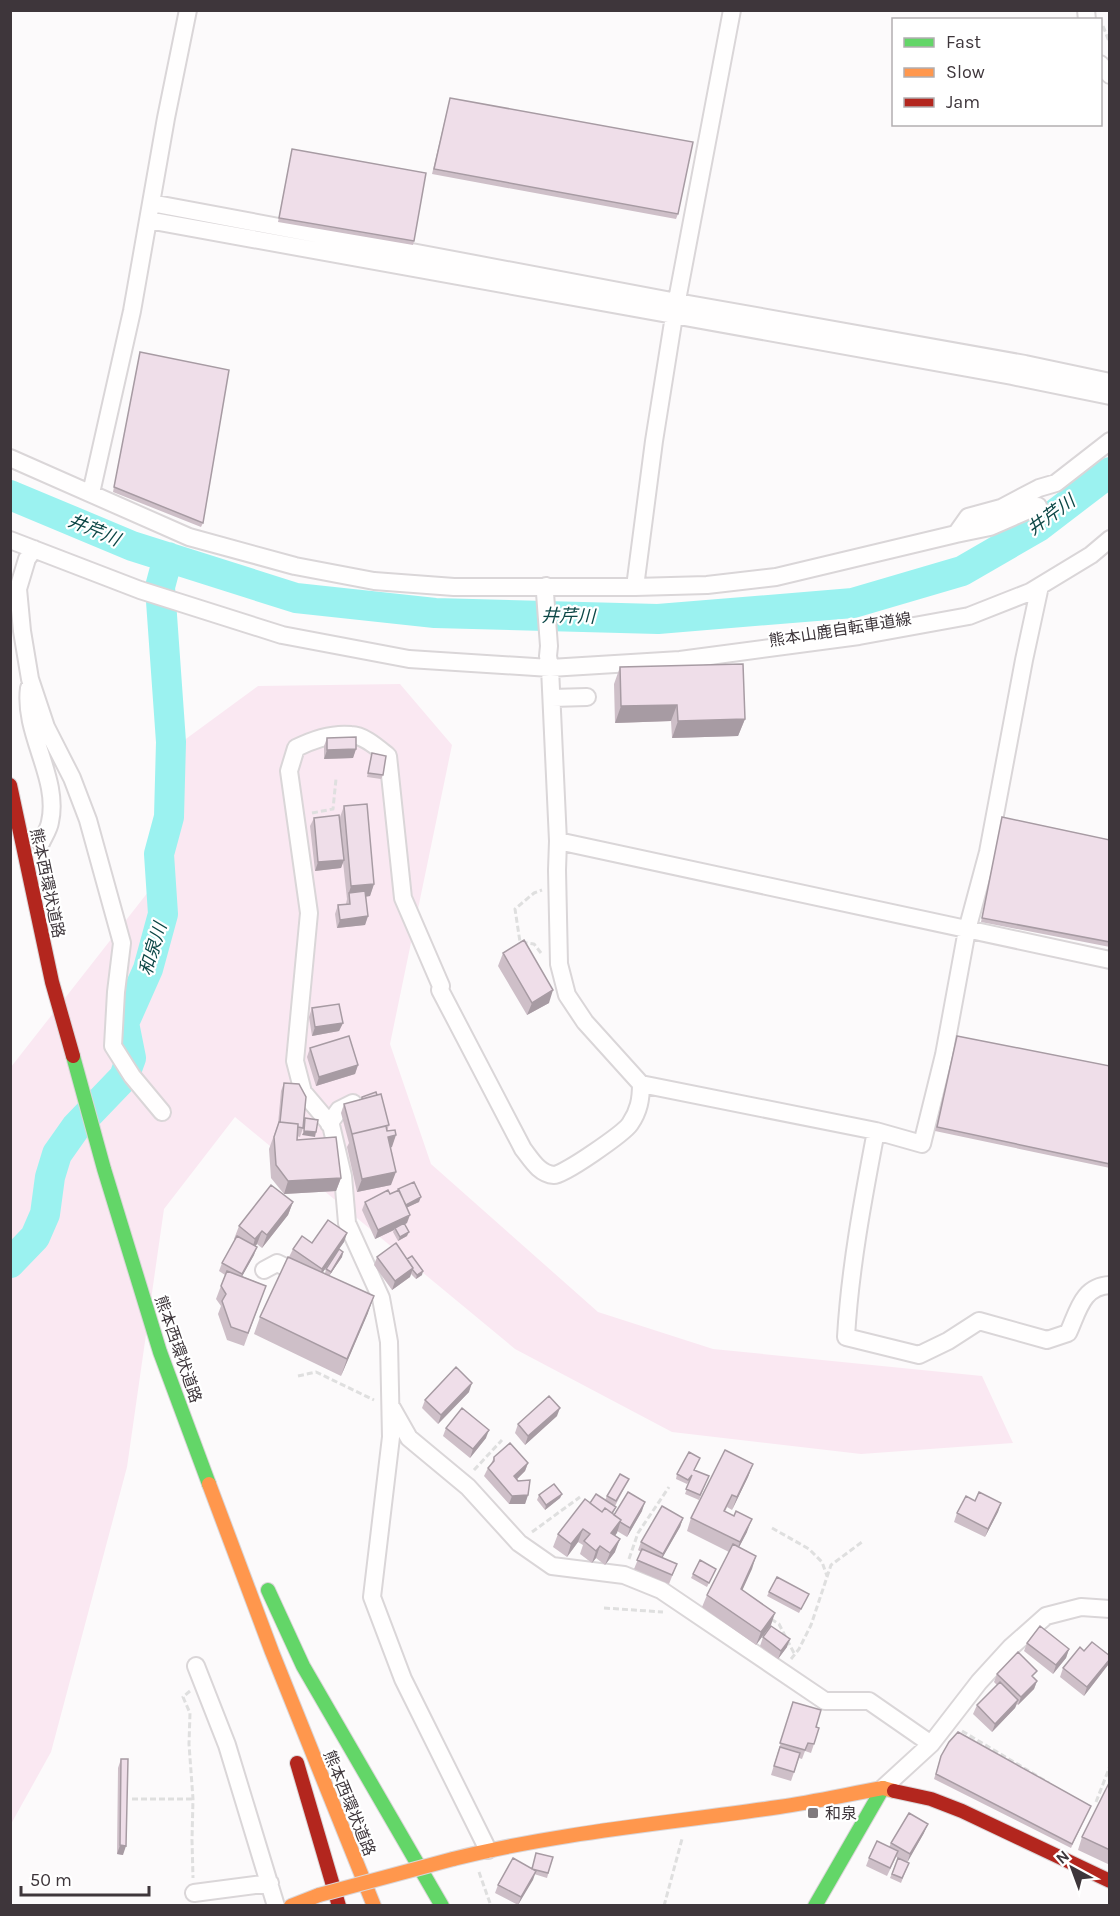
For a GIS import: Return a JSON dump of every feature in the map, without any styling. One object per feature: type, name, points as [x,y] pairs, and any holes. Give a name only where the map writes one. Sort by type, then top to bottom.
[{"type":"main road","name":"熊本西環状道路","points":[[10,784],[52,982],[104,1168],[160,1352],[272,1652],[374,1905]]},
{"type":"main road","points":[[160,1352],[239,1525]]},
{"type":"main road","points":[[264,1580],[303,1666],[442,1905]]},
{"type":"main road","points":[[272,1652],[283,1713]]},
{"type":"main road","points":[[292,1746],[339,1905]]},
{"type":"main road","points":[[291,1905],[319,1895],[480,1852],[782,1807],[883,1788],[931,1799],[962,1811],[1110,1881]]},
{"type":"main road","points":[[815,1905],[883,1788]]},
{"type":"street","points":[[91,493],[132,311],[188,10]]},
{"type":"street","points":[[635,587],[654,441],[676,309],[732,10]]},
{"type":"street","points":[[151,203],[1110,396]]},
{"type":"street","points":[[148,220],[676,309],[1025,364],[1110,382]]},
{"type":"street","points":[[956,534],[968,517],[1001,508],[1039,488],[1056,483],[1110,441]]},
{"type":"street","points":[[10,458],[189,537],[295,566],[386,581],[454,587],[545,590],[707,585],[776,577],[990,527],[1038,506]]},
{"type":"street","points":[[10,540],[140,590],[282,635],[409,659],[550,668],[680,660],[859,636],[969,616],[1030,592],[1091,555],[1110,539]]},
{"type":"street","points":[[34,549],[27,559],[18,589],[16,632],[46,727],[72,777],[88,820],[122,944],[113,1046],[132,1076],[162,1112]]},
{"type":"street","points":[[545,590],[558,841],[559,964],[567,995],[585,1022],[641,1084],[876,1131],[922,1144],[944,1055],[967,930],[988,852],[1040,586]]},
{"type":"street","points":[[30,679],[27,700],[30,725],[52,801],[50,822],[41,843]]},
{"type":"street","points":[[552,698],[587,697]]},
{"type":"street","points":[[480,1852],[403,1679],[372,1597],[392,1437],[389,1342],[381,1298],[347,1223],[343,1176],[329,1124],[303,1092],[295,1061],[309,913],[289,771],[296,748],[315,739],[353,734],[373,744],[388,756],[403,898],[441,986],[440,990],[523,1149],[536,1165],[545,1173],[557,1175],[573,1167],[630,1125],[641,1102],[641,1084]]},
{"type":"street","points":[[558,841],[1110,960]]},
{"type":"street","points":[[329,1124],[339,1110],[353,1103]]},
{"type":"street","points":[[876,1131],[859,1224],[848,1301],[846,1337],[919,1355],[948,1341],[980,1321],[1047,1340],[1068,1333],[1084,1296],[1098,1286],[1110,1285]]},
{"type":"street","points":[[264,1270],[277,1263],[317,1283]]},
{"type":"street","points":[[366,1304],[383,1309]]},
{"type":"street","points":[[390,1404],[409,1438],[462,1482],[519,1543],[552,1566],[624,1575],[661,1590],[825,1701],[869,1701],[931,1744]]},
{"type":"street","points":[[883,1788],[931,1744],[979,1682],[1011,1647],[1046,1616],[1081,1607],[1110,1609]]},
{"type":"street","points":[[199,1673],[227,1745],[276,1905]]},
{"type":"street","points":[[194,1893],[270,1883]]},
{"type":"path","points":[[296,816],[333,809],[336,779]]},
{"type":"path","points":[[546,959],[534,944],[519,942],[515,909],[534,893],[557,883]]},
{"type":"path","points":[[298,1376],[316,1372],[368,1398],[390,1404]]},
{"type":"path","points":[[462,1482],[502,1440]]},
{"type":"path","points":[[624,1575],[638,1533],[669,1487]]},
{"type":"path","points":[[519,1543],[580,1497]]},
{"type":"path","points":[[772,1528],[809,1549],[822,1562],[828,1578]]},
{"type":"path","points":[[781,1672],[795,1655],[811,1624],[831,1565],[862,1542]]},
{"type":"path","points":[[604,1608],[667,1613],[684,1606]]},
{"type":"path","points":[[763,1613],[779,1624],[795,1655]]},
{"type":"path","points":[[194,1893],[190,1713],[183,1697],[199,1673]]},
{"type":"path","points":[[948,1722],[1049,1783]]},
{"type":"path","points":[[1096,1802],[1110,1766]]},
{"type":"path","points":[[132,1799],[193,1798]]},
{"type":"path","points":[[664,1905],[687,1820]]},
{"type":"path","points":[[480,1852],[491,1905]]},
{"type":"shaded area","points":[[400,684],[452,745],[390,1044],[431,1164],[598,1312],[713,1349],[982,1376],[1013,1443],[861,1454],[672,1432],[515,1349],[235,1117],[164,1209],[127,1467],[51,1752],[11,1824],[11,1067],[170,864],[179,744],[258,686]]},
{"type":"building","points":[[450,98],[693,142],[678,214],[434,169]]},
{"type":"building","points":[[292,149],[426,173],[414,241],[279,218]]},
{"type":"building","points":[[140,352],[229,370],[203,523],[114,487]]},
{"type":"building","points":[[743,664],[745,719],[678,721],[677,705],[621,706],[620,667]]},
{"type":"building","points":[[356,737],[356,749],[327,750],[327,738]]},
{"type":"building","points":[[372,753],[386,756],[383,775],[368,773]]},
{"type":"building","points":[[367,804],[374,884],[351,886],[344,806]]},
{"type":"building","points":[[339,815],[344,860],[318,862],[314,818]]},
{"type":"building","points":[[1002,817],[1110,840],[1110,942],[982,918]]},
{"type":"building","points":[[365,891],[368,916],[340,920],[338,905],[350,904],[349,893]]},
{"type":"building","points":[[524,940],[553,990],[532,1003],[503,953]]},
{"type":"building","points":[[339,1004],[343,1023],[315,1027],[312,1008]]},
{"type":"building","points":[[349,1036],[358,1065],[319,1077],[310,1048]]},
{"type":"building","points":[[957,1036],[1110,1066],[1110,1164],[937,1127]]},
{"type":"building","points":[[284,1083],[299,1084],[306,1097],[303,1128],[298,1127],[298,1124],[280,1122]]},
{"type":"building","points":[[376,1092],[377,1095],[362,1099],[362,1097]]},
{"type":"building","points":[[381,1094],[389,1125],[352,1134],[344,1104]]},
{"type":"building","points":[[305,1118],[318,1120],[316,1132],[304,1131]]},
{"type":"building","points":[[279,1122],[298,1124],[297,1140],[336,1137],[341,1178],[288,1181],[276,1165],[274,1137]]},
{"type":"building","points":[[386,1126],[387,1131],[395,1130],[396,1135],[388,1137],[396,1172],[362,1179],[352,1134]]},
{"type":"building","points":[[414,1182],[421,1197],[406,1205],[398,1189]]},
{"type":"building","points":[[271,1185],[293,1202],[267,1235],[262,1231],[255,1239],[239,1226]]},
{"type":"building","points":[[388,1190],[390,1194],[399,1190],[410,1215],[378,1230],[365,1202]]},
{"type":"building","points":[[328,1220],[347,1233],[322,1269],[293,1249],[302,1236],[312,1243]]},
{"type":"building","points":[[404,1223],[409,1232],[400,1237],[395,1228]]},
{"type":"building","points":[[237,1236],[257,1247],[242,1274],[222,1263]]},
{"type":"building","points":[[396,1243],[413,1268],[395,1281],[377,1257]]},
{"type":"building","points":[[339,1249],[343,1252],[331,1272],[326,1269]]},
{"type":"building","points":[[412,1256],[423,1271],[417,1275],[407,1259]]},
{"type":"building","points":[[288,1257],[374,1296],[347,1359],[260,1317]]},
{"type":"building","points":[[227,1271],[266,1286],[248,1333],[231,1327],[222,1301],[226,1294],[221,1286]]},
{"type":"building","points":[[456,1367],[472,1383],[441,1415],[425,1400]]},
{"type":"building","points":[[549,1396],[560,1408],[528,1436],[518,1424]]},
{"type":"building","points":[[462,1408],[489,1430],[473,1449],[446,1428]]},
{"type":"building","points":[[510,1443],[528,1463],[514,1476],[518,1481],[530,1480],[528,1495],[512,1496],[488,1468],[494,1461],[494,1457]]},
{"type":"building","points":[[725,1450],[753,1464],[737,1497],[732,1495],[724,1511],[734,1516],[736,1511],[752,1519],[740,1542],[691,1518]]},
{"type":"building","points":[[689,1452],[700,1458],[694,1470],[709,1476],[700,1495],[686,1489],[692,1475],[688,1480],[677,1474]]},
{"type":"building","points":[[620,1474],[629,1479],[616,1501],[607,1496]]},
{"type":"building","points":[[554,1484],[562,1494],[546,1505],[539,1495]]},
{"type":"building","points":[[628,1492],[645,1502],[630,1528],[614,1515]]},
{"type":"building","points":[[979,1492],[1001,1503],[988,1529],[957,1513],[966,1496],[975,1501]]},
{"type":"building","points":[[596,1494],[616,1507],[612,1513],[605,1508],[602,1512],[590,1503]]},
{"type":"building","points":[[585,1499],[602,1512],[605,1508],[621,1520],[611,1533],[620,1539],[610,1553],[600,1546],[596,1551],[584,1541],[590,1534],[583,1529],[571,1544],[558,1534]]},
{"type":"building","points":[[662,1506],[683,1518],[663,1554],[641,1542]]},
{"type":"building","points":[[733,1544],[756,1556],[741,1589],[775,1613],[761,1632],[707,1595]]},
{"type":"building","points":[[642,1549],[677,1564],[672,1575],[637,1560]]},
{"type":"building","points":[[700,1560],[716,1569],[709,1583],[693,1574]]},
{"type":"building","points":[[777,1577],[809,1594],[801,1609],[769,1592]]},
{"type":"building","points":[[771,1626],[790,1639],[781,1651],[763,1637]]},
{"type":"building","points":[[1040,1626],[1069,1649],[1056,1665],[1027,1643]]},
{"type":"building","points":[[1092,1642],[1110,1656],[1110,1659],[1087,1687],[1063,1668],[1080,1647],[1084,1651]]},
{"type":"building","points":[[1018,1652],[1037,1671],[1032,1676],[1037,1681],[1021,1697],[997,1674]]},
{"type":"building","points":[[1000,1682],[1018,1700],[995,1724],[977,1705]]},
{"type":"building","points":[[793,1702],[821,1710],[814,1744],[808,1743],[805,1750],[780,1743]]},
{"type":"building","points":[[958,1732],[1091,1806],[1072,1844],[936,1774],[941,1756]]},
{"type":"building","points":[[780,1747],[800,1753],[794,1772],[774,1766]]},
{"type":"building","points":[[121,1759],[128,1759],[126,1846],[120,1845]]},
{"type":"building","points":[[1110,1781],[1110,1850],[1082,1837]]},
{"type":"building","points":[[909,1813],[928,1824],[910,1854],[891,1843]]},
{"type":"building","points":[[877,1841],[898,1851],[890,1868],[869,1858]]},
{"type":"building","points":[[536,1853],[553,1857],[548,1873],[532,1869]]},
{"type":"building","points":[[513,1858],[536,1871],[521,1897],[498,1885]]},
{"type":"building","points":[[898,1858],[909,1863],[902,1878],[892,1874]]},
{"type":"waterway","name":"井芹川","points":[[10,495],[132,546],[296,598],[435,613],[658,619],[853,603],[962,571],[1038,527],[1110,472]]},
{"type":"waterway","name":"和泉川","points":[[10,1263],[35,1237],[45,1214],[50,1177],[57,1154],[76,1127],[124,1077],[131,1058],[124,1023],[148,969],[163,914],[159,854],[169,817],[171,742],[160,587],[168,557]]},
{"type":"traffic: fast","points":[[73,1056],[104,1169],[160,1352],[209,1484]]},
{"type":"traffic: fast","points":[[268,1590],[303,1666],[442,1906]]},
{"type":"traffic: fast","points":[[815,1906],[883,1788]]},
{"type":"traffic: slow","points":[[209,1484],[272,1652],[374,1906]]},
{"type":"traffic: slow","points":[[453,1859],[575,1835],[779,1807],[883,1788],[894,1791]]},
{"type":"traffic: slow","points":[[319,1895],[453,1859]]},
{"type":"traffic: slow","points":[[291,1906],[319,1895]]},
{"type":"traffic: jam","points":[[10,785],[52,982],[73,1056]]},
{"type":"traffic: jam","points":[[297,1763],[339,1906]]},
{"type":"traffic: jam","points":[[894,1791],[931,1799],[962,1811],[1110,1881]]},
{"type":"place","name":"和泉","points":[[813,1813]]}]
